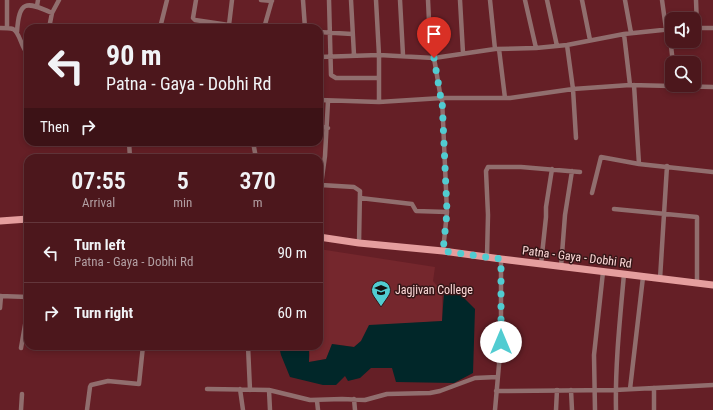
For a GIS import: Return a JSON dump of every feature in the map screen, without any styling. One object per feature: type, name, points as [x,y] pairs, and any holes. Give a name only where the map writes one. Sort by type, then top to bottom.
[{"type":"main road","points":[[0,222],[24,219]]},
{"type":"main road","name":"Patna - Gaya - Dobhi Rd","points":[[323,238],[713,285]]},
{"type":"street","points":[[6,28],[7,0]]},
{"type":"street","points":[[37,6],[38,0]]},
{"type":"street","points":[[50,24],[52,13],[59,0]]},
{"type":"street","points":[[161,24],[167,0]]},
{"type":"street","points":[[196,0],[193,18],[195,20],[222,24]]},
{"type":"street","points":[[229,24],[232,0]]},
{"type":"street","points":[[261,0],[272,1],[265,24]]},
{"type":"street","points":[[303,0],[305,24]]},
{"type":"street","points":[[329,0],[332,77],[378,78]]},
{"type":"street","points":[[351,0],[354,55]]},
{"type":"street","points":[[376,0],[379,55],[378,102]]},
{"type":"street","points":[[400,0],[403,55]]},
{"type":"street","points":[[428,0],[430,42],[442,99],[447,212],[443,251]]},
{"type":"street","points":[[460,0],[464,53]]},
{"type":"street","points":[[490,0],[505,98]]},
{"type":"street","points":[[525,0],[536,48]]},
{"type":"street","points":[[547,0],[557,46]]},
{"type":"street","points":[[582,0],[590,40]]},
{"type":"street","points":[[625,0],[631,33]]},
{"type":"street","points":[[662,0],[665,12]]},
{"type":"street","points":[[696,0],[696,12]]},
{"type":"street","points":[[24,50],[17,32],[18,18],[23,7],[28,5],[37,6],[52,13]]},
{"type":"street","points":[[0,28],[6,28],[17,32]]},
{"type":"street","points":[[701,28],[713,28]]},
{"type":"street","points":[[323,57],[403,55],[434,58],[497,49],[536,48],[567,45],[624,34],[665,29]]},
{"type":"street","points":[[323,32],[352,34]]},
{"type":"street","points":[[624,34],[632,85],[639,164]]},
{"type":"street","points":[[567,45],[573,89],[576,138]]},
{"type":"street","points":[[323,100],[378,102],[505,98],[573,89],[632,85],[665,86]]},
{"type":"street","points":[[701,87],[713,87]]},
{"type":"street","points":[[323,163],[328,128],[328,100]]},
{"type":"street","points":[[323,127],[328,128]]},
{"type":"street","points":[[592,193],[601,157],[639,164],[713,172]]},
{"type":"street","points":[[660,279],[667,166]]},
{"type":"street","points":[[487,257],[488,215],[486,168],[520,167],[580,172]]},
{"type":"street","points":[[541,264],[546,207],[552,169]]},
{"type":"street","points":[[561,267],[565,215],[572,171]]},
{"type":"street","points":[[323,185],[354,187],[360,191],[359,243]]},
{"type":"street","points":[[360,198],[412,204],[416,211],[447,212]]},
{"type":"street","points":[[614,209],[697,217],[697,283]]},
{"type":"street","points":[[496,410],[497,377],[501,342],[501,259]]},
{"type":"street","points":[[595,410],[594,355],[603,272]]},
{"type":"street","points":[[616,410],[615,390],[624,274]]},
{"type":"street","points":[[630,389],[643,276]]},
{"type":"street","points":[[0,308],[1,296],[24,298]]},
{"type":"street","points":[[21,348],[24,331]]},
{"type":"street","points":[[87,410],[91,385],[108,381],[139,384],[143,350]]},
{"type":"street","points":[[248,350],[250,390]]},
{"type":"street","points":[[207,389],[269,390],[306,400],[317,401],[354,399],[368,400],[383,394],[430,393],[440,391],[475,378],[497,377]]},
{"type":"street","points":[[496,392],[615,390],[713,385]]},
{"type":"street","points":[[654,388],[654,410]]},
{"type":"street","points":[[240,389],[243,410]]},
{"type":"street","points":[[269,390],[270,410]]},
{"type":"street","points":[[556,410],[557,390]]},
{"type":"street","points":[[571,390],[572,410]]},
{"type":"street","points":[[21,410],[22,394]]},
{"type":"street","points":[[354,399],[355,410]]},
{"type":"street","points":[[317,401],[318,410]]},
{"type":"shaded area","name":"Jagjivan College","points":[[323,250],[435,267],[433,281],[442,292],[442,321],[369,326],[361,341],[354,347],[332,344],[326,359],[309,362],[309,350],[323,350]]},
{"type":"water","points":[[444,292],[459,293],[475,309],[473,373],[454,383],[396,382],[392,368],[371,368],[360,378],[348,381],[345,376],[336,385],[323,385],[290,377],[280,350],[309,350],[309,362],[326,359],[332,344],[354,347],[361,341],[369,325],[442,321]]},
{"type":"place","name":"Jagjivan College","points":[[381,307]]},
{"type":"route","points":[[434,58],[441,99],[442,98],[447,195],[446,226],[443,251],[501,259],[501,342]]}]
